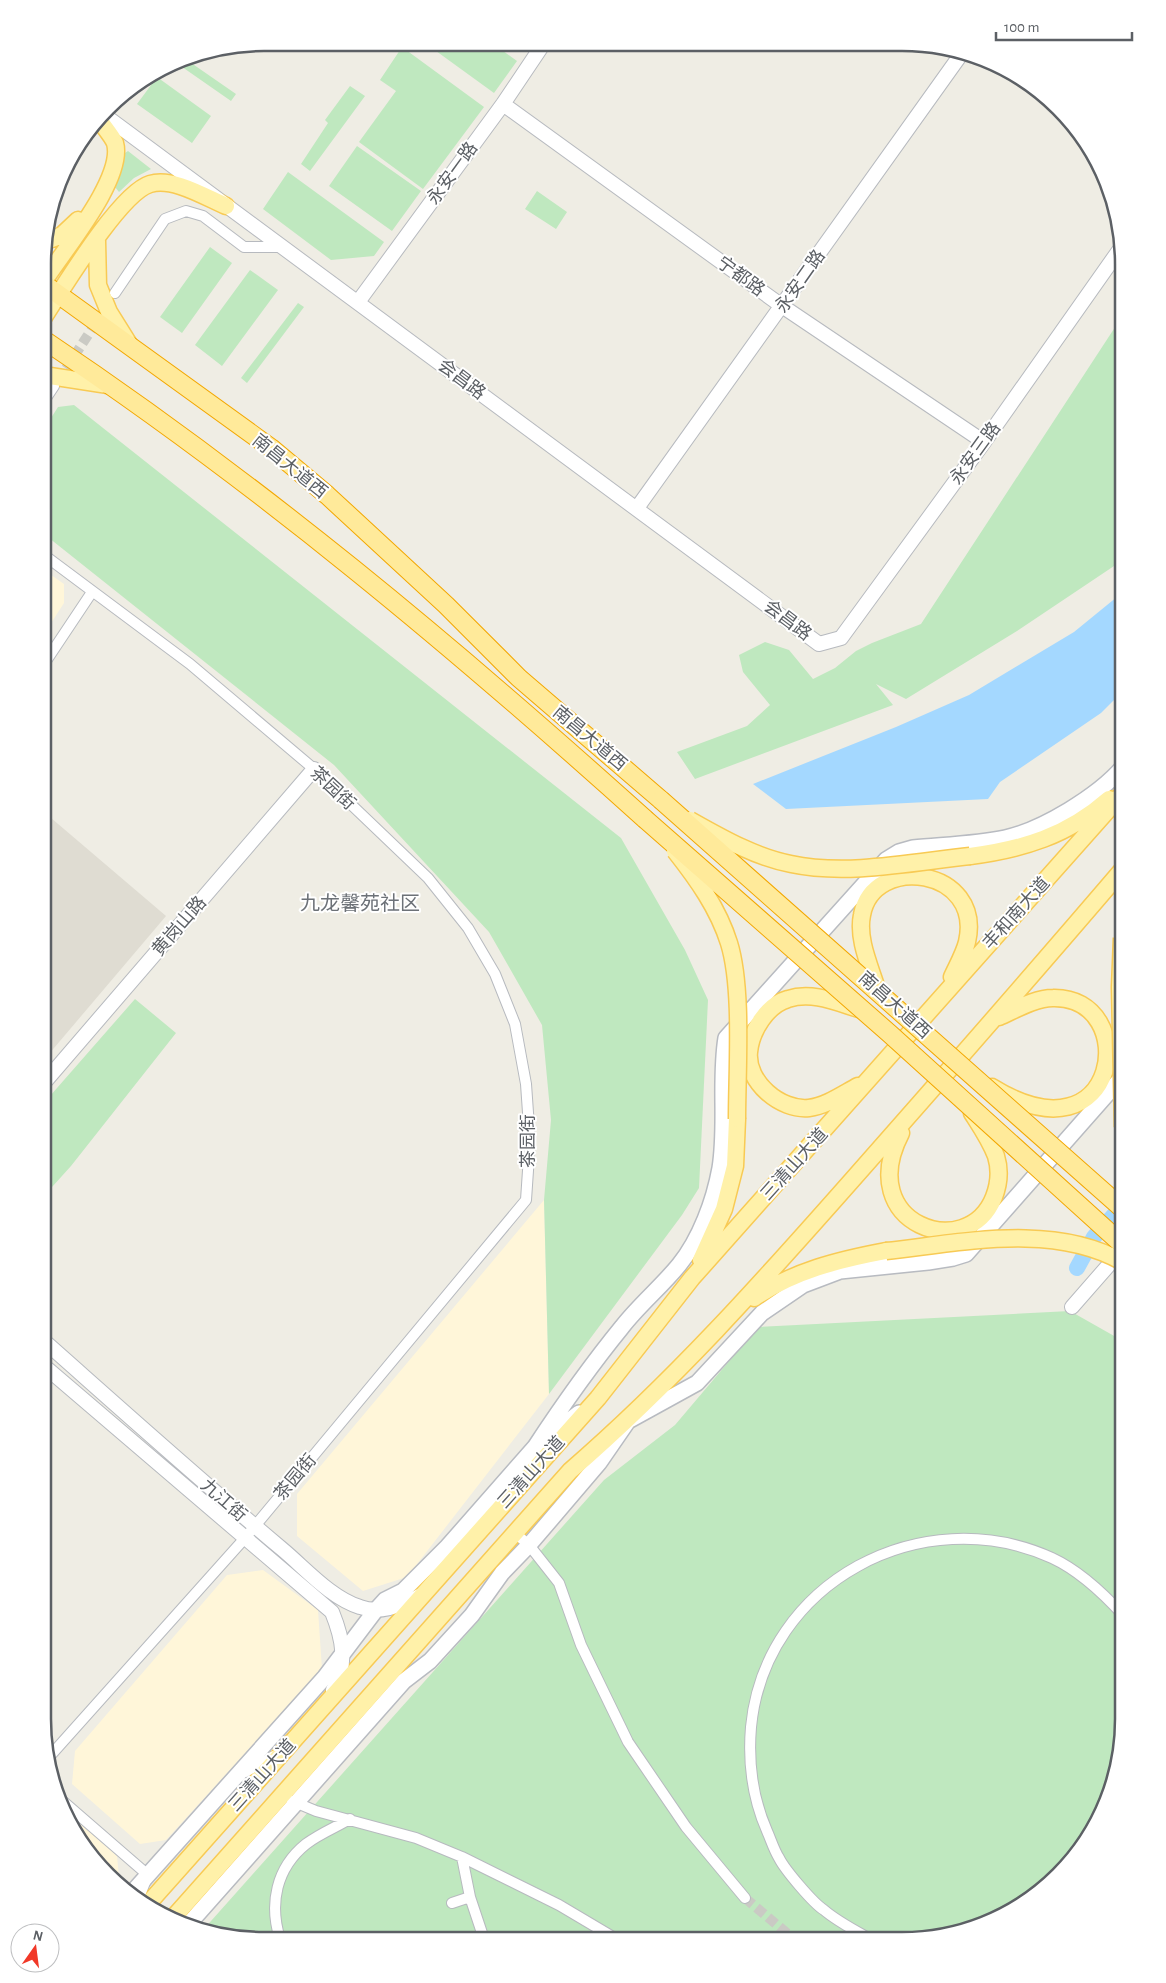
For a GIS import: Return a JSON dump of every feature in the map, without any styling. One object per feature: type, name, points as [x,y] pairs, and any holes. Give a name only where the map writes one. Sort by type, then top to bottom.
[{"type":"highway","name":"南昌大道西","points":[[51,288],[271,448],[327,496],[446,605],[519,678],[877,989],[1115,1202]]},
{"type":"highway","name":"南昌大道西","points":[[51,345],[266,498],[432,632],[862,1010],[1115,1240]]},
{"type":"main road","points":[[51,271],[100,200],[116,163],[115,143],[103,125]]},
{"type":"main road","points":[[51,306],[128,199],[150,184],[169,183],[226,206]]},
{"type":"main road","points":[[53,239],[62,235],[100,200]]},
{"type":"main road","points":[[97,241],[98,285],[109,312],[130,346]]},
{"type":"main road","points":[[51,376],[108,385]]},
{"type":"main road","points":[[135,1889],[325,1677],[375,1611],[385,1600],[403,1591],[448,1546],[535,1447],[623,1326],[679,1265],[694,1243],[706,1214],[720,1168],[722,1060],[726,1038],[886,860],[899,852],[913,848],[1006,838],[1046,822],[1084,801],[1115,774]]},
{"type":"main road","points":[[675,812],[733,844],[790,864],[839,868],[1006,852],[1058,834],[1104,803],[1115,793]]},
{"type":"main road","name":"丰和南大道","points":[[909,1034],[1115,802]]},
{"type":"main road","points":[[652,824],[699,882],[717,914],[730,944],[737,1011],[735,1166],[724,1210],[692,1278]]},
{"type":"main road","points":[[877,989],[861,935],[862,915],[866,902],[878,889],[893,879],[908,876],[924,876],[938,880],[951,888],[960,899],[966,912],[967,940],[945,993]]},
{"type":"main road","points":[[997,1018],[1115,878]]},
{"type":"main road","points":[[862,1010],[824,998],[805,996],[786,999],[774,1006],[762,1018],[754,1034],[749,1053],[752,1068],[761,1085],[773,1099],[790,1106],[809,1108],[833,1099],[866,1082]]},
{"type":"main road","points":[[974,1076],[1011,1098],[1038,1107],[1058,1110],[1079,1104],[1091,1094],[1102,1080],[1108,1050],[1106,1036],[1095,1016],[1082,1005],[1052,998],[1034,1002],[997,1018]]},
{"type":"main road","name":"三清山大道","points":[[177,1913],[570,1471],[628,1421],[736,1311],[997,1018]]},
{"type":"main road","name":"三清山大道","points":[[152,1899],[598,1398],[692,1278],[909,1034]]},
{"type":"main road","points":[[193,1919],[404,1681],[430,1661],[466,1621],[502,1572],[530,1545],[599,1463],[628,1421],[697,1383],[762,1313],[803,1285],[840,1271],[928,1262],[966,1254],[1115,1085]]},
{"type":"main road","points":[[912,1113],[894,1147],[889,1179],[891,1192],[896,1202],[905,1216],[918,1224],[934,1230],[969,1226],[981,1217],[990,1206],[996,1191],[999,1174],[996,1158],[988,1137],[963,1100]]},
{"type":"main road","points":[[736,1311],[792,1276],[841,1259],[886,1251],[1018,1239],[1074,1243],[1115,1257]]},
{"type":"main road","points":[[535,1447],[598,1398]]},
{"type":"main road","points":[[425,1594],[448,1546]]},
{"type":"street","name":"永安一路","points":[[358,302],[503,104],[539,51]]},
{"type":"street","name":"永安二路","points":[[637,508],[958,58]]},
{"type":"street","name":"宁都路","points":[[503,104],[782,306],[984,442]]},
{"type":"street","name":"会昌路","points":[[109,119],[820,644]]},
{"type":"street","points":[[115,293],[165,219],[186,211],[203,216],[244,247],[282,247]]},
{"type":"street","name":"永安三路","points":[[820,644],[841,638],[984,442],[1114,257]]},
{"type":"street","name":"茶园街","points":[[51,560],[190,664],[314,769],[428,878],[468,928],[495,974],[515,1024],[526,1084],[530,1141],[526,1200],[245,1538],[54,1752]]},
{"type":"street","points":[[51,654],[92,592]]},
{"type":"street","name":"黄岗山路","points":[[51,1075],[314,769]]},
{"type":"street","points":[[1072,1307],[1115,1256]]},
{"type":"street","name":"九江街","points":[[51,1347],[255,1526],[342,1599],[375,1611]]},
{"type":"street","name":"九江街","points":[[51,1372],[332,1612],[341,1634],[341,1677],[326,1703]]},
{"type":"street","points":[[515,1533],[530,1545],[559,1582],[581,1646],[628,1742],[686,1827],[746,1898]]},
{"type":"street","points":[[859,1932],[823,1910],[780,1860],[757,1810],[748,1756],[754,1702],[772,1652],[803,1607],[845,1572],[877,1556],[893,1549],[947,1538],[1001,1542],[1053,1559],[1098,1588],[1115,1606]]},
{"type":"street","points":[[375,1611],[395,1607],[425,1594]]},
{"type":"street","points":[[237,1776],[284,1751]]},
{"type":"street","points":[[281,1796],[316,1810],[416,1838],[462,1857],[559,1905],[605,1932]]},
{"type":"street","points":[[75,1816],[148,1875],[141,1893]]},
{"type":"street","points":[[279,1932],[273,1904],[280,1874],[305,1844],[350,1819]]},
{"type":"street","points":[[462,1857],[470,1897],[482,1932]]},
{"type":"street","points":[[452,1903],[470,1897]]},
{"type":"shaded area","points":[[51,575],[64,584],[64,603],[51,623]]},
{"type":"shaded area","points":[[51,818],[166,916],[51,1052]]},
{"type":"shaded area","points":[[544,1200],[549,1394],[407,1577],[363,1591],[297,1536],[297,1494]]},
{"type":"shaded area","points":[[263,1570],[318,1610],[322,1669],[166,1840],[140,1844],[72,1784],[75,1751],[227,1575]]},
{"type":"shaded area","points":[[78,1822],[117,1856],[119,1874],[95,1849]]},
{"type":"green space","points":[[399,51],[407,51],[484,107],[423,189],[359,142],[396,91],[380,80]]},
{"type":"green space","points":[[436,51],[503,51],[517,61],[494,93]]},
{"type":"green space","points":[[193,64],[236,94],[231,101],[183,67]]},
{"type":"green space","points":[[160,79],[211,116],[192,143],[137,104],[152,83]]},
{"type":"green space","points":[[350,86],[365,96],[310,171],[301,164],[328,123],[325,120]]},
{"type":"green space","points":[[357,146],[421,191],[392,231],[329,186]]},
{"type":"green space","points":[[128,151],[151,169],[134,178],[119,192],[115,187],[125,153]]},
{"type":"green space","points":[[288,172],[384,242],[374,256],[331,260],[263,209]]},
{"type":"green space","points":[[537,191],[567,212],[556,229],[525,209]]},
{"type":"green space","points":[[210,247],[232,263],[182,333],[160,317]]},
{"type":"green space","points":[[250,270],[278,290],[222,366],[195,345]]},
{"type":"green space","points":[[298,303],[304,307],[247,383],[241,378]]},
{"type":"green space","points":[[1115,327],[1115,565],[1017,631],[906,699],[876,684],[893,705],[695,779],[677,752],[747,726],[770,705],[743,672],[739,655],[765,642],[789,650],[813,679],[835,668],[856,651],[921,624]]},
{"type":"green space","points":[[74,405],[621,838],[685,950],[708,1000],[699,1188],[682,1215],[549,1394],[544,1200],[551,1120],[542,1025],[489,932],[334,765],[51,540],[51,418],[58,407]]},
{"type":"green space","points":[[135,999],[176,1033],[71,1166],[51,1188],[51,1095]]},
{"type":"green space","points":[[1070,1311],[1115,1336],[1115,1719],[1113,1747],[1108,1774],[1099,1800],[1079,1837],[1062,1859],[1032,1888],[996,1910],[957,1925],[930,1930],[902,1932],[264,1932],[236,1930],[208,1925],[604,1480],[675,1425],[758,1327]]},
{"type":"water","points":[[1115,599],[1115,699],[1101,713],[1000,782],[988,799],[786,809],[753,784],[896,727],[969,695],[1074,632]]},
{"type":"waterway","points":[[1077,1268],[1094,1237],[1115,1214]]},
{"type":"tunnel","points":[[58,381],[99,318]]},
{"type":"tunnel","points":[[745,1898],[785,1932]]},
{"type":"district","name":"九龙馨苑社区","points":[[360,903]]}]
